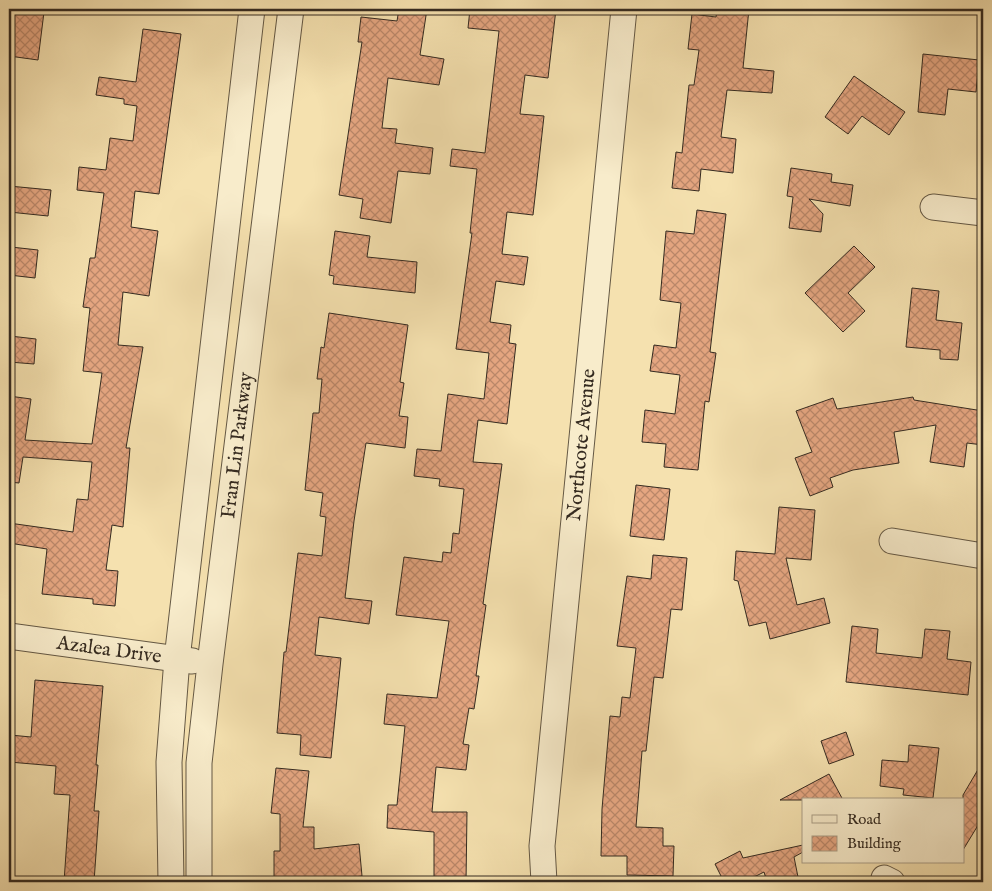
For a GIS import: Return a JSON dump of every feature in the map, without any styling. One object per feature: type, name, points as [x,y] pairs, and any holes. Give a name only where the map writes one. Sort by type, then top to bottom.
[{"type":"street","name":"Fran Lin Parkway","points":[[171,882],[169,762],[177,659],[252,9]]},
{"type":"street","name":"Fran Lin Parkway","points":[[199,882],[199,764],[291,9]]},
{"type":"street","name":"Northcote Avenue","points":[[544,882],[542,846],[624,9]]},
{"type":"street","points":[[933,207],[983,213]]},
{"type":"street","points":[[892,541],[983,556]]},
{"type":"street","name":"Azalea Drive","points":[[9,636],[210,664]]},
{"type":"building","points":[[9,9],[44,12],[38,60],[9,56]]},
{"type":"building","points":[[399,9],[427,9],[420,55],[444,59],[439,85],[388,78],[382,128],[397,129],[395,143],[433,148],[430,174],[398,171],[391,223],[360,218],[363,199],[339,195],[362,42],[358,42],[361,17],[397,21]]},
{"type":"building","points":[[470,9],[520,12],[520,9],[556,9],[548,78],[525,75],[520,114],[544,116],[533,215],[507,212],[502,254],[528,257],[524,285],[496,281],[490,322],[511,325],[509,343],[516,344],[507,424],[478,420],[473,462],[502,464],[483,604],[486,605],[476,676],[479,676],[474,709],[469,708],[463,744],[469,745],[466,770],[436,767],[432,812],[467,812],[466,882],[434,882],[434,832],[387,828],[388,805],[397,805],[405,726],[384,724],[387,694],[437,698],[449,621],[396,615],[404,557],[442,562],[443,552],[451,553],[453,533],[459,534],[464,489],[439,486],[440,479],[414,476],[417,449],[441,451],[448,394],[484,399],[489,353],[456,349],[472,233],[470,233],[477,169],[450,166],[452,149],[485,153],[499,31],[468,28]]},
{"type":"building","points":[[717,9],[749,9],[743,68],[774,71],[772,93],[727,90],[721,137],[736,139],[733,173],[701,169],[699,191],[672,188],[676,152],[682,153],[689,85],[694,85],[699,50],[688,49],[692,14],[716,17]]},
{"type":"building","points":[[143,29],[181,34],[159,194],[135,191],[131,227],[158,231],[149,296],[123,292],[118,345],[143,347],[126,448],[130,448],[123,527],[112,525],[106,570],[118,571],[115,606],[93,604],[93,599],[42,594],[47,549],[9,543],[9,523],[73,532],[77,499],[88,500],[92,462],[23,457],[19,483],[9,482],[9,396],[31,399],[25,440],[92,444],[102,373],[83,371],[90,308],[83,307],[90,258],[95,258],[104,193],[77,190],[79,167],[106,170],[110,138],[133,141],[137,106],[124,104],[124,99],[96,95],[99,77],[136,82]]},
{"type":"building","points":[[923,54],[979,60],[976,92],[948,89],[945,115],[918,112]]},
{"type":"building","points":[[854,76],[905,112],[889,135],[862,116],[848,134],[825,117]]},
{"type":"building","points":[[791,168],[832,174],[831,182],[853,185],[850,206],[809,199],[823,214],[821,232],[789,228],[793,197],[787,196]]},
{"type":"building","points":[[9,186],[51,190],[48,216],[9,212]]},
{"type":"building","points":[[697,210],[726,214],[710,352],[716,353],[709,402],[705,401],[698,470],[664,467],[666,444],[642,442],[645,410],[675,414],[680,375],[650,371],[654,345],[676,348],[681,303],[660,300],[666,231],[694,234]]},
{"type":"building","points":[[335,231],[370,236],[367,257],[417,262],[415,293],[333,284],[334,276],[329,275]]},
{"type":"building","points":[[854,246],[875,267],[848,293],[865,311],[843,332],[805,293]]},
{"type":"building","points":[[11,247],[38,250],[35,278],[9,275]]},
{"type":"building","points":[[912,288],[939,291],[936,320],[962,323],[958,360],[940,359],[940,350],[906,347]]},
{"type":"building","points":[[329,313],[408,325],[400,382],[404,383],[399,416],[408,417],[405,448],[366,443],[354,521],[345,598],[372,601],[369,624],[319,617],[315,655],[341,658],[331,758],[300,755],[301,735],[277,733],[284,652],[286,652],[298,553],[322,556],[326,517],[320,516],[323,493],[305,490],[313,413],[319,413],[322,379],[317,379],[321,347],[324,348]]},
{"type":"building","points":[[10,336],[36,339],[34,364],[9,362]]},
{"type":"building","points":[[913,397],[914,400],[983,411],[983,445],[967,443],[964,467],[930,462],[936,425],[894,432],[899,463],[853,470],[830,478],[833,487],[810,496],[795,458],[812,452],[796,411],[833,398],[837,409]]},
{"type":"building","points":[[636,485],[670,489],[664,540],[630,536]]},
{"type":"building","points":[[779,507],[815,510],[811,560],[786,558],[797,605],[824,598],[830,623],[770,639],[766,622],[749,626],[738,581],[734,580],[736,551],[775,554]]},
{"type":"building","points":[[653,555],[687,558],[682,610],[671,609],[663,678],[654,677],[646,751],[642,751],[636,827],[663,828],[663,846],[674,846],[673,876],[627,875],[627,856],[601,856],[602,809],[610,716],[620,717],[622,697],[630,698],[636,648],[617,646],[627,576],[651,579]]},
{"type":"building","points":[[852,626],[878,629],[876,653],[922,658],[925,629],[950,631],[947,659],[971,662],[968,695],[846,682]]},
{"type":"building","points":[[35,680],[103,686],[96,765],[98,765],[94,811],[99,811],[94,882],[64,882],[70,795],[54,794],[56,766],[9,762],[10,735],[31,737]]},
{"type":"building","points":[[846,732],[854,755],[829,764],[821,741]]},
{"type":"building","points":[[909,745],[939,748],[933,798],[903,795],[904,789],[880,786],[882,760],[908,762]]},
{"type":"building","points":[[983,761],[983,817],[964,848],[964,798],[963,795]]},
{"type":"building","points":[[276,768],[309,771],[303,827],[314,827],[314,849],[359,844],[362,876],[336,879],[274,877],[274,851],[280,851],[280,814],[271,813]]},
{"type":"building","points":[[829,774],[842,798],[802,798],[802,800],[780,800]]},
{"type":"building","points":[[802,845],[802,853],[794,857],[799,882],[767,882],[764,872],[744,882],[724,882],[715,864],[740,851],[743,858]]}]
